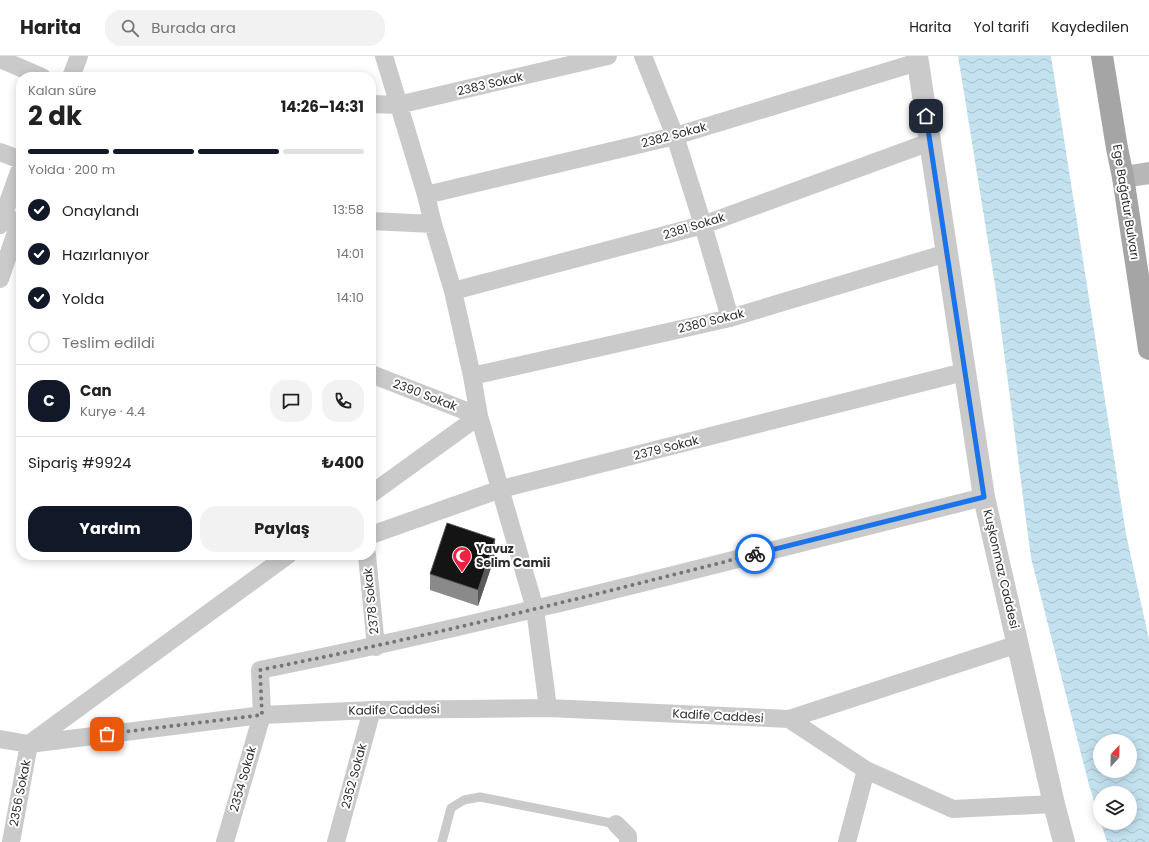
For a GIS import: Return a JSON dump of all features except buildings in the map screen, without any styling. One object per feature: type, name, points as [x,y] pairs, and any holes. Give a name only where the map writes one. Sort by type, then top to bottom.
[{"type":"main road","name":"Ege Bağatur Bulvarı","points":[[1102,56],[1123,177],[1149,349]]},
{"type":"main road","points":[[1123,177],[1149,173]]},
{"type":"street","points":[[73,72],[79,56]]},
{"type":"street","points":[[384,56],[453,291],[472,376],[479,416],[535,609],[548,708]]},
{"type":"street","name":"2383 Sokak","points":[[376,104],[398,105],[608,56]]},
{"type":"street","points":[[643,56],[675,136],[730,318]]},
{"type":"street","points":[[0,59],[30,72]]},
{"type":"street","name":"2382 Sokak","points":[[426,195],[675,136],[918,59]]},
{"type":"street","name":"Kuşkonmaz Caddesi","points":[[918,59],[984,497],[1064,842]]},
{"type":"street","name":"2381 Sokak","points":[[453,291],[703,225],[930,142]]},
{"type":"street","points":[[0,152],[16,158]]},
{"type":"street","points":[[0,225],[16,180]]},
{"type":"street","points":[[376,221],[433,224]]},
{"type":"street","points":[[0,279],[16,233]]},
{"type":"street","name":"2380 Sokak","points":[[472,376],[730,318],[947,253]]},
{"type":"street","name":"2379 Sokak","points":[[376,533],[501,489],[964,372]]},
{"type":"street","name":"2390 Sokak","points":[[376,376],[479,416]]},
{"type":"street","points":[[376,490],[479,416]]},
{"type":"street","points":[[376,647],[984,497]]},
{"type":"street","points":[[29,744],[281,560]]},
{"type":"street","name":"2378 Sokak","points":[[367,560],[376,647]]},
{"type":"street","name":"Kadife Caddesi","points":[[0,739],[29,744],[262,715],[372,710],[548,708],[789,719],[1018,644]]},
{"type":"street","name":"2354 Sokak","points":[[225,842],[262,715],[260,670],[376,647]]},
{"type":"street","name":"2352 Sokak","points":[[336,842],[372,710]]},
{"type":"street","points":[[789,719],[866,770],[953,809],[1054,804]]},
{"type":"street","name":"2356 Sokak","points":[[13,842],[29,744]]},
{"type":"street","points":[[847,842],[866,770]]},
{"type":"street","points":[[616,824],[628,836],[628,842]]},
{"type":"lane","points":[[442,842],[452,808],[464,800],[480,797],[616,824]]},
{"type":"water","points":[[958,56],[1051,56],[1126,534],[1149,640],[1149,842],[1107,842],[1103,830],[1137,830],[1137,786],[1093,786],[1093,798],[1031,558],[996,291]]},
{"type":"way so far","points":[[107,734],[262,715],[260,670],[376,647],[755,554]]},
{"type":"place","name":"Yavuz Selim Camii","points":[[462,573]]},
{"type":"route","points":[[755,554],[984,497],[926,116]]}]
